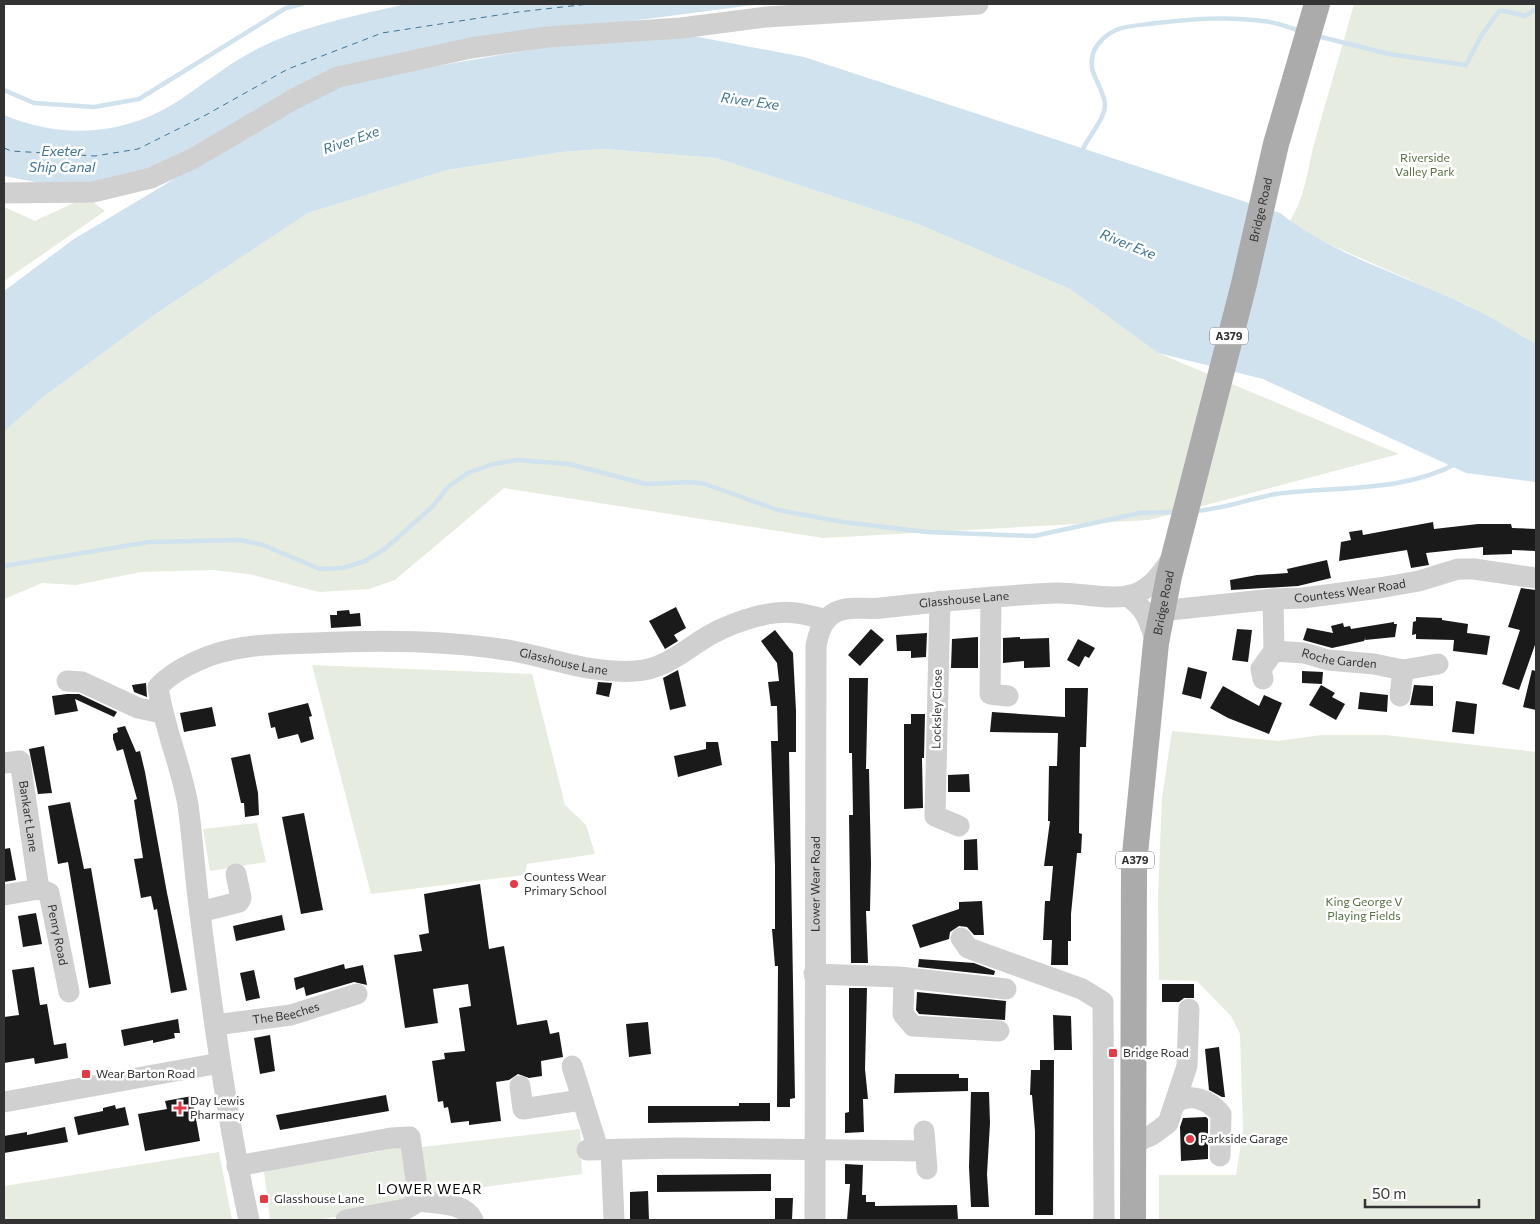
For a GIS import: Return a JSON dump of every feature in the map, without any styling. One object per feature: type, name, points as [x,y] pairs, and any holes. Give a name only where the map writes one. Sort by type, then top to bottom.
[{"type":"main road","name":"Bridge Road","points":[[1133,1220],[1134,864],[1156,642],[1161,611],[1192,481],[1244,284],[1268,181],[1315,9]]},
{"type":"street","points":[[4,193],[93,192],[151,178],[194,158],[294,99],[338,77],[471,48],[547,37],[680,28],[766,17],[978,4]]},
{"type":"street","name":"Glasshouse Lane","points":[[249,1220],[237,1166],[220,1063],[188,804],[162,713],[158,687],[174,673],[210,656],[261,645],[369,640],[433,641],[514,652],[589,670],[635,671],[670,660],[702,640],[734,624],[766,614],[796,613],[826,620],[836,612],[850,608],[873,609],[940,601],[1058,592],[1127,596],[1148,587],[1161,575],[1177,544]]},
{"type":"street","name":"Countess Wear Road","points":[[1161,611],[1273,599],[1303,598],[1379,588],[1419,581],[1458,569],[1474,569],[1536,578]]},
{"type":"street","points":[[1127,596],[1140,604],[1147,616],[1156,642]]},
{"type":"street","points":[[991,598],[990,694],[1008,696]]},
{"type":"street","points":[[1263,679],[1261,669],[1274,651],[1273,599]]},
{"type":"street","name":"Locksley Close","points":[[940,601],[928,815],[959,826]]},
{"type":"street","name":"Lower Wear Road","points":[[815,1220],[817,1150],[814,974],[816,646],[819,630],[826,620]]},
{"type":"street","name":"Roche Garden","points":[[1274,651],[1304,653],[1328,660],[1374,664],[1403,670],[1438,664]]},
{"type":"street","points":[[1400,696],[1403,670]]},
{"type":"street","points":[[67,681],[82,682],[138,708],[162,713]]},
{"type":"street","name":"Bankart Lane","points":[[4,763],[20,761],[39,889]]},
{"type":"street","points":[[200,912],[239,902],[241,898],[236,874]]},
{"type":"street","name":"Penry Road","points":[[4,895],[39,889],[49,893],[69,992]]},
{"type":"street","points":[[961,938],[968,948],[1082,989],[1100,998],[1103,1002],[1104,1220]]},
{"type":"street","points":[[814,974],[904,978],[1006,989]]},
{"type":"street","points":[[904,978],[903,1014],[913,1026],[999,1031]]},
{"type":"street","name":"The Beeches","points":[[215,1026],[291,1015],[357,994]]},
{"type":"street","points":[[1134,1143],[1152,1135],[1168,1123],[1187,1066],[1189,1009]]},
{"type":"street","points":[[4,1102],[220,1063]]},
{"type":"street","points":[[572,1066],[581,1100],[599,1150],[614,1220]]},
{"type":"street","points":[[520,1086],[523,1109],[581,1100]]},
{"type":"street","points":[[1175,1103],[1183,1097],[1198,1098],[1218,1110],[1220,1114],[1220,1156]]},
{"type":"street","points":[[237,1166],[391,1138],[410,1137],[419,1201]]},
{"type":"street","points":[[599,1150],[925,1150]]},
{"type":"street","points":[[346,1220],[406,1209],[419,1201],[462,1208],[473,1220]]},
{"type":"green space","name":"Riverside Valley Park","points":[[1354,4],[1536,4],[1536,344],[1467,305],[1333,246],[1302,231],[1290,221],[1302,195],[1313,148]]},
{"type":"green space","points":[[604,149],[716,158],[918,224],[1070,289],[1158,353],[1399,454],[1149,520],[823,538],[504,488],[395,580],[369,589],[319,592],[249,574],[212,570],[141,572],[76,585],[42,583],[4,599],[4,432],[42,398],[157,313],[308,213],[447,170],[562,152]]},
{"type":"green space","points":[[86,197],[105,211],[4,281],[4,207],[35,221]]},
{"type":"green space","points":[[312,665],[532,674],[565,805],[586,825],[595,854],[527,864],[525,875],[371,894]]},
{"type":"green space","name":"King George V Playing Fields","points":[[1172,731],[1278,741],[1321,735],[1385,735],[1536,752],[1536,1220],[1159,1220],[1159,1175],[1236,1175],[1243,1130],[1240,1034],[1231,1016],[1197,981],[1159,980],[1158,896],[1162,798]]},
{"type":"green space","points":[[257,823],[266,862],[210,871],[203,829]]},
{"type":"green space","points":[[580,1129],[582,1174],[432,1194],[426,1182],[422,1147]]},
{"type":"green space","points":[[386,1146],[403,1148],[412,1193],[407,1204],[318,1220],[270,1220],[264,1171],[380,1151]]},
{"type":"green space","points":[[219,1152],[232,1220],[4,1220],[4,1186]]},
{"type":"water","name":"Exeter Ship Canal","points":[[407,4],[761,4],[616,23],[348,71],[161,170],[61,187],[4,176],[4,115],[47,128],[91,130],[113,128],[155,114],[175,103],[238,60],[278,39],[332,21]]},
{"type":"water","name":"River Exe","points":[[688,35],[804,57],[1280,213],[1301,228],[1347,253],[1484,314],[1536,344],[1536,482],[1466,473],[1263,379],[1158,353],[1070,289],[918,224],[716,158],[604,149],[562,152],[447,170],[308,213],[157,313],[42,398],[4,432],[4,291],[74,239],[321,91],[391,74],[552,46]]},
{"type":"building","points":[[1433,522],[1434,529],[1478,524],[1511,524],[1512,528],[1536,529],[1536,551],[1512,550],[1512,554],[1483,555],[1483,547],[1426,553],[1429,565],[1411,568],[1407,550],[1339,561],[1341,542],[1351,540],[1349,532],[1362,530],[1363,535]]},
{"type":"building","points":[[1327,560],[1331,578],[1298,586],[1231,590],[1230,580],[1257,575],[1288,573],[1287,569]]},
{"type":"building","points":[[1521,588],[1536,590],[1536,642],[1519,690],[1502,684],[1520,630],[1508,627]]},
{"type":"building","points":[[676,607],[686,628],[674,635],[678,641],[665,649],[649,621]]},
{"type":"building","points":[[349,610],[350,614],[360,613],[361,626],[331,628],[330,615],[337,615],[337,611]]},
{"type":"building","points":[[1416,617],[1442,618],[1442,620],[1468,624],[1467,633],[1490,636],[1487,655],[1453,651],[1454,640],[1416,639],[1416,634],[1412,635],[1413,622],[1416,621]]},
{"type":"building","points":[[1394,622],[1394,624],[1397,624],[1395,637],[1365,640],[1366,637],[1364,641],[1332,648],[1303,640],[1307,628],[1333,633],[1331,626],[1343,623],[1344,627],[1350,626],[1351,629]]},
{"type":"building","points":[[871,629],[884,640],[860,666],[848,655]]},
{"type":"building","points":[[1237,629],[1252,630],[1248,662],[1232,660]]},
{"type":"building","points":[[775,630],[793,653],[796,711],[796,752],[789,752],[795,1098],[790,1099],[790,1107],[777,1107],[778,966],[775,966],[772,929],[775,929],[775,866],[771,741],[778,741],[777,706],[771,706],[768,682],[779,681],[777,663],[761,641]]},
{"type":"building","points":[[927,633],[926,657],[911,658],[911,651],[897,651],[896,635]]},
{"type":"building","points":[[978,637],[978,668],[951,668],[952,639]]},
{"type":"building","points":[[1020,637],[1020,639],[1049,638],[1050,667],[1024,668],[1024,661],[1003,663],[1003,638]]},
{"type":"building","points":[[1078,639],[1095,648],[1089,658],[1085,656],[1079,667],[1067,660]]},
{"type":"building","points":[[1188,667],[1207,672],[1201,699],[1182,694]]},
{"type":"building","points":[[678,670],[686,706],[670,710],[663,678]]},
{"type":"building","points":[[1532,670],[1536,671],[1536,710],[1523,707]]},
{"type":"building","points":[[1302,671],[1323,672],[1322,684],[1302,683]]},
{"type":"building","points":[[849,678],[868,678],[866,769],[869,769],[871,864],[870,911],[866,911],[868,963],[851,963],[849,815],[853,815],[852,753],[849,753]]},
{"type":"building","points":[[598,682],[612,683],[609,697],[596,694]]},
{"type":"building","points":[[146,683],[147,697],[134,692],[132,685]]},
{"type":"building","points":[[1321,685],[1335,693],[1332,697],[1345,704],[1336,720],[1309,705]]},
{"type":"building","points":[[1414,685],[1433,686],[1433,706],[1410,705]]},
{"type":"building","points":[[1223,686],[1259,706],[1264,695],[1282,703],[1269,734],[1228,718],[1210,708]]},
{"type":"building","points":[[1065,688],[1088,688],[1086,747],[1080,747],[1079,833],[1082,834],[1081,853],[1077,853],[1071,914],[1071,941],[1068,941],[1068,965],[1051,965],[1052,940],[1043,940],[1045,901],[1050,901],[1053,866],[1044,866],[1050,821],[1048,821],[1049,766],[1057,766],[1058,733],[990,732],[992,712],[1065,717]]},
{"type":"building","points":[[1360,692],[1388,695],[1387,712],[1358,709]]},
{"type":"building","points":[[79,694],[117,712],[114,717],[75,699],[78,711],[55,715],[52,696]]},
{"type":"building","points":[[1456,701],[1477,704],[1474,734],[1452,732]]},
{"type":"building","points":[[308,703],[312,716],[309,717],[314,739],[301,743],[298,734],[278,739],[275,727],[271,728],[268,713]]},
{"type":"building","points":[[212,707],[216,726],[184,732],[180,713]]},
{"type":"building","points":[[911,714],[925,714],[924,758],[922,758],[923,808],[904,809],[904,724],[911,724]]},
{"type":"building","points":[[125,726],[136,752],[140,751],[145,772],[187,990],[171,993],[157,909],[154,910],[151,896],[141,898],[134,859],[143,858],[134,800],[137,799],[123,749],[117,751],[113,739],[113,734],[118,732],[117,728]]},
{"type":"building","points":[[706,742],[718,742],[722,765],[678,777],[674,756],[706,749]]},
{"type":"building","points":[[44,746],[52,793],[38,794],[29,749]]},
{"type":"building","points":[[250,754],[258,793],[259,815],[245,817],[244,803],[241,803],[231,758]]},
{"type":"building","points":[[969,774],[970,792],[948,792],[948,775]]},
{"type":"building","points":[[70,802],[84,869],[91,868],[111,984],[89,988],[68,862],[58,864],[48,806]]},
{"type":"building","points":[[304,813],[323,910],[301,914],[282,817]]},
{"type":"building","points":[[977,839],[978,870],[964,870],[964,840]]},
{"type":"building","points":[[10,848],[16,880],[4,882],[4,849]]},
{"type":"building","points":[[480,884],[489,949],[504,946],[517,1025],[547,1020],[550,1034],[559,1032],[563,1057],[541,1061],[542,1076],[529,1078],[518,1074],[509,1080],[496,1082],[501,1121],[469,1125],[469,1121],[451,1123],[448,1107],[444,1108],[443,1101],[438,1102],[432,1061],[445,1059],[444,1053],[465,1051],[459,1008],[471,1006],[468,984],[433,989],[438,1023],[405,1028],[394,955],[422,951],[419,935],[429,933],[424,894]]},
{"type":"building","points":[[982,901],[984,935],[974,935],[967,927],[959,926],[950,932],[949,939],[920,948],[912,925],[959,909],[959,902]]},
{"type":"building","points":[[36,913],[42,944],[23,947],[18,916]]},
{"type":"building","points":[[282,915],[285,930],[236,941],[233,926]]},
{"type":"building","points":[[919,959],[974,963],[995,971],[994,975],[918,967]]},
{"type":"building","points":[[344,964],[345,969],[363,965],[367,985],[354,982],[306,996],[304,987],[296,990],[294,978]]},
{"type":"building","points":[[34,967],[40,1005],[47,1004],[54,1045],[66,1043],[68,1058],[35,1064],[34,1058],[4,1063],[4,1017],[19,1015],[12,970]]},
{"type":"building","points":[[254,970],[260,998],[246,1001],[240,973]]},
{"type":"building","points":[[1162,984],[1194,984],[1194,998],[1184,998],[1179,1002],[1162,1002]]},
{"type":"building","points":[[849,988],[867,988],[865,1069],[868,1099],[863,1099],[864,1132],[845,1133],[845,1113],[849,1112]]},
{"type":"building","points":[[917,992],[1006,1001],[1005,1020],[919,1014],[916,1010]]},
{"type":"building","points":[[1053,1015],[1071,1016],[1072,1050],[1054,1050]]},
{"type":"building","points":[[178,1019],[180,1033],[174,1033],[175,1038],[153,1043],[153,1040],[124,1046],[121,1030]]},
{"type":"building","points":[[648,1022],[651,1054],[629,1057],[626,1024]]},
{"type":"building","points":[[270,1035],[275,1071],[260,1074],[254,1038]]},
{"type":"building","points":[[1219,1047],[1225,1097],[1209,1090],[1205,1049]]},
{"type":"building","points":[[1040,1060],[1054,1060],[1053,1215],[1035,1215],[1035,1131],[1032,1095],[1030,1095],[1031,1070],[1040,1070]]},
{"type":"building","points":[[895,1074],[959,1074],[959,1078],[968,1078],[968,1091],[894,1093]]},
{"type":"building","points":[[971,1092],[989,1092],[990,1123],[987,1174],[989,1207],[971,1207],[969,1167]]},
{"type":"building","points":[[386,1095],[389,1111],[280,1130],[276,1115]]},
{"type":"building","points":[[192,1096],[200,1141],[145,1151],[138,1114],[167,1109],[165,1101]]},
{"type":"building","points":[[739,1103],[770,1103],[770,1121],[648,1123],[648,1106],[739,1106]]},
{"type":"building","points":[[115,1105],[116,1109],[125,1107],[129,1125],[78,1135],[74,1117],[103,1111],[103,1108]]},
{"type":"building","points":[[1206,1117],[1208,1119],[1208,1159],[1181,1161],[1180,1127],[1183,1118]]},
{"type":"building","points":[[65,1127],[68,1142],[4,1153],[4,1136],[27,1132],[27,1135]]},
{"type":"building","points":[[845,1164],[863,1165],[862,1195],[866,1195],[866,1202],[875,1202],[875,1206],[957,1205],[958,1220],[847,1220],[850,1184],[845,1184]]},
{"type":"building","points":[[771,1174],[771,1191],[657,1192],[657,1175]]},
{"type":"building","points":[[648,1191],[649,1220],[630,1220],[630,1192]]},
{"type":"building","points":[[775,1198],[793,1198],[792,1220],[775,1220]]},
{"type":"waterway","points":[[4,90],[34,103],[94,107],[139,99],[286,8],[302,4]]},
{"type":"waterway","points":[[1317,36],[1389,54],[1466,65],[1481,36],[1499,11],[1525,16],[1536,9]]},
{"type":"waterway","points":[[1083,149],[1100,121],[1105,105],[1102,92],[1093,72],[1092,59],[1094,51],[1098,44],[1113,32],[1136,25],[1223,18],[1268,22],[1300,31]]},
{"type":"waterway","points":[[4,566],[149,542],[240,540],[263,545],[320,569],[343,568],[365,561],[386,548],[433,506],[449,486],[468,473],[493,464],[517,460],[569,464],[646,484],[691,482],[705,484],[778,510],[843,522],[927,532],[1034,536],[1140,513],[1176,512]]},
{"type":"waterway","points":[[1193,511],[1214,509],[1276,494],[1392,484],[1436,473],[1457,463]]},
{"type":"ferry route","points":[[4,148],[11,151],[95,156],[138,149],[204,116],[288,69],[382,33],[518,12],[589,4]]},
{"type":"place","name":"Countess Wear Primary School","points":[[514,884]]},
{"type":"place","name":"Bridge Road","points":[[1113,1053]]},
{"type":"place","name":"Wear Barton Road","points":[[86,1074]]},
{"type":"place","name":"Day Lewis Pharmacy","points":[[180,1108]]},
{"type":"place","name":"Parkside Garage","points":[[1190,1139]]},
{"type":"place","name":"Glasshouse Lane","points":[[264,1199]]},
{"type":"district","name":"LOWER WEAR","points":[[430,1189]]}]
